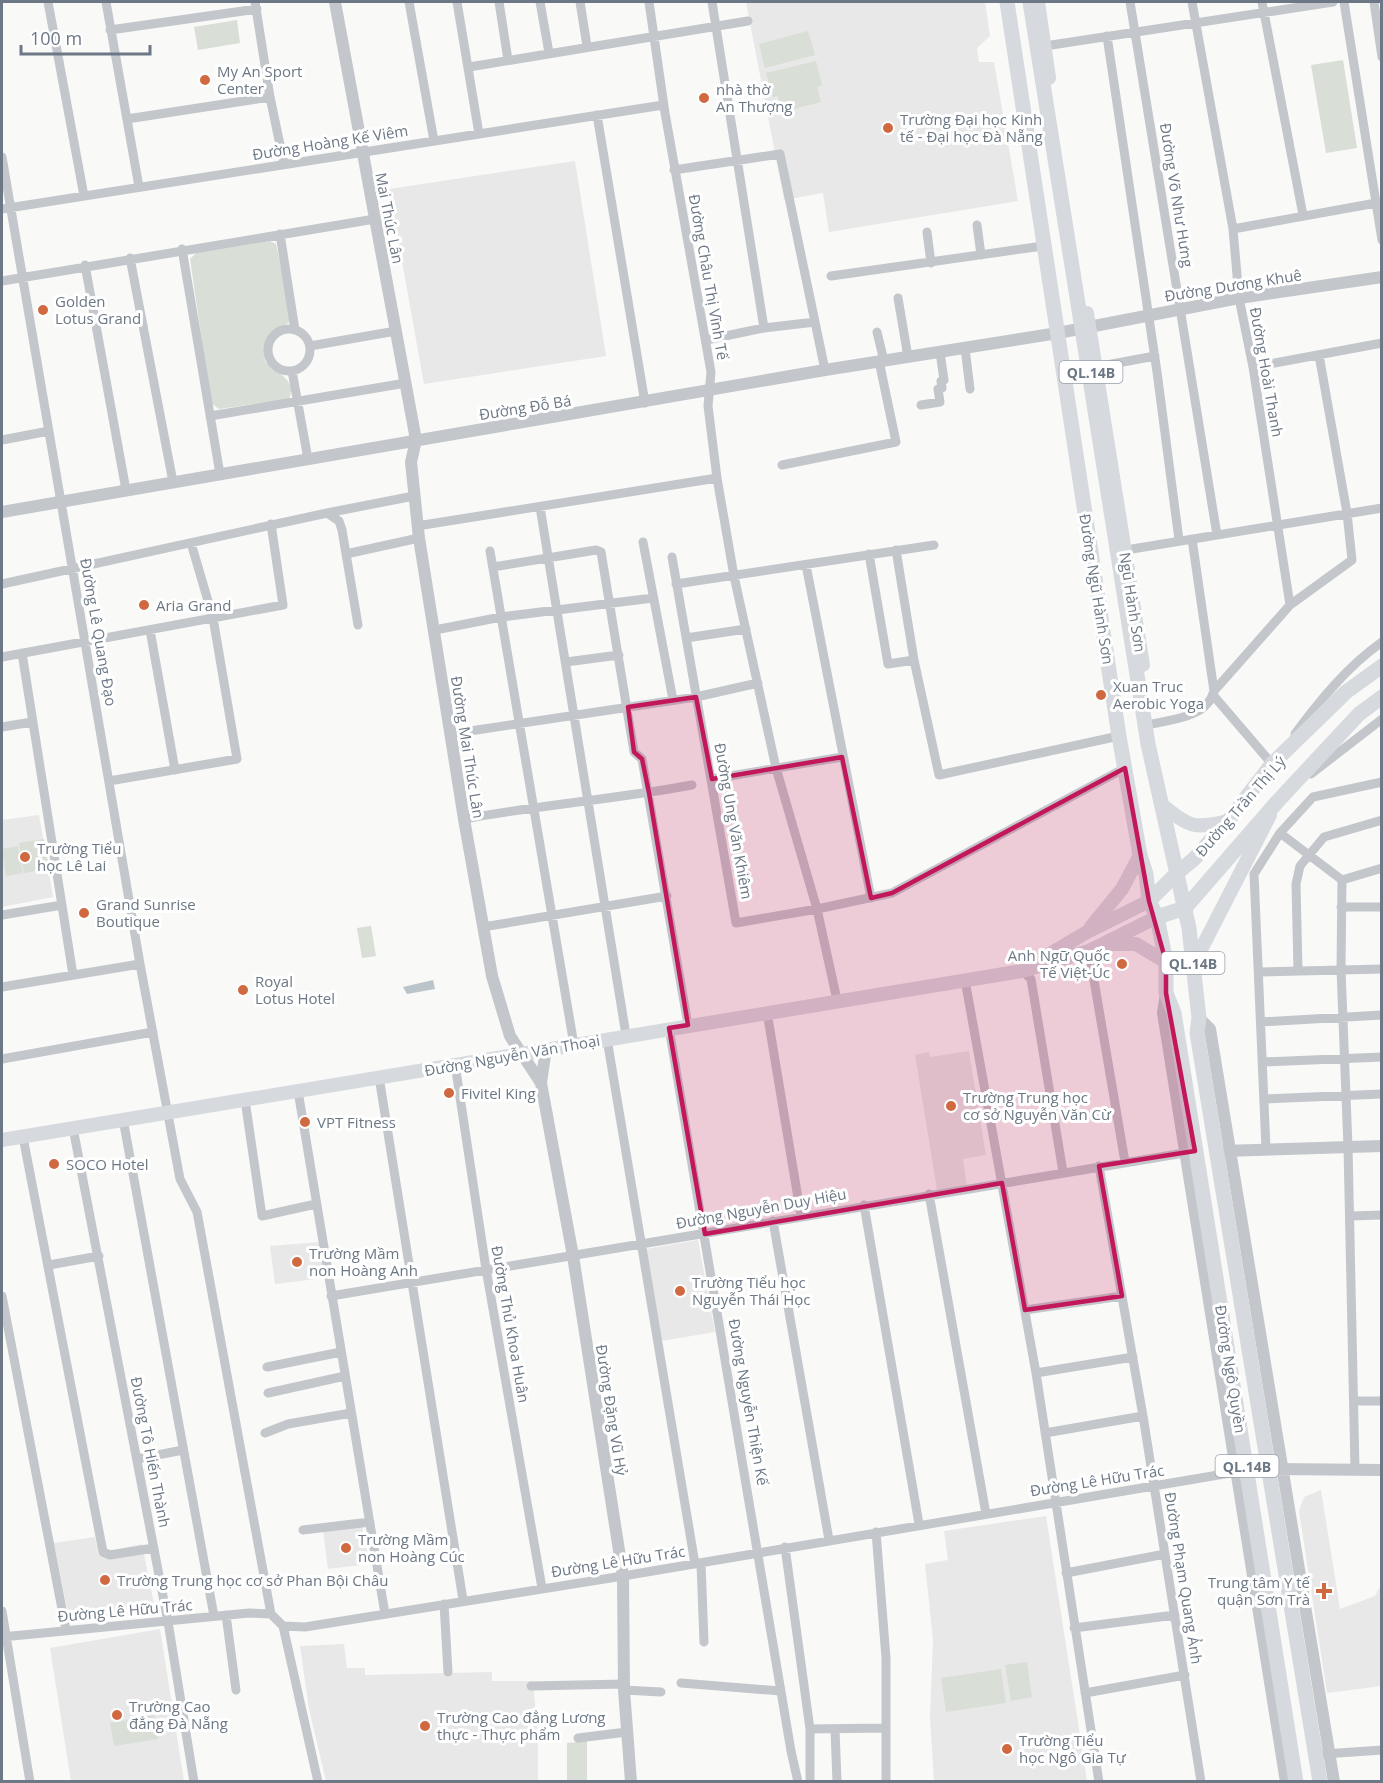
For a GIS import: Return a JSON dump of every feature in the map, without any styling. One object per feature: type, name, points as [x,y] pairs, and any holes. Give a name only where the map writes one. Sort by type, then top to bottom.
[{"type":"main road","points":[[1000,2],[1011,51]]},
{"type":"main road","points":[[1007,2],[1011,51],[1055,333]]},
{"type":"main road","name":"Ngũ Hành Sơn","points":[[1030,2],[1041,47],[1086,327],[1148,744]]},
{"type":"main road","name":"Ngũ Hành Sơn","points":[[1038,2],[1041,47]]},
{"type":"main road","name":"Đường Ngũ Hành Sơn","points":[[1040,246],[1054,312],[1055,333],[1117,736],[1140,855],[1146,874],[1149,902]]},
{"type":"main road","name":"Ngũ Hành Sơn","points":[[1086,327],[1096,367],[1152,724],[1148,744]]},
{"type":"main road","name":"Đường Trần Thị Lý","points":[[1149,902],[1177,873],[1194,860],[1272,764],[1346,692],[1382,666]]},
{"type":"main road","name":"Đường Trần Thị Lý","points":[[1185,908],[1277,802],[1359,714],[1382,697]]},
{"type":"main road","name":"QL.14B","points":[[1148,744],[1177,873]]},
{"type":"main road","points":[[1193,965],[1277,802]]},
{"type":"main road","points":[[1161,804],[1185,823],[1203,827],[1228,821]]},
{"type":"main road","points":[[1087,932],[1122,889],[1140,855]]},
{"type":"main road","name":"Đường Ngô Quyền","points":[[1177,873],[1185,908],[1193,965],[1199,1018],[1197,1033],[1223,1151],[1323,1754],[1320,1782]]},
{"type":"main road","name":"Đường Ngô Quyền","points":[[1149,902],[1157,917],[1166,962],[1166,993],[1174,1013],[1191,1152],[1242,1471],[1296,1782]]},
{"type":"main road","name":"Đường Nguyễn Văn Thoại","points":[[1022,971],[1087,932],[1149,902]]},
{"type":"main road","points":[[1157,917],[1185,908]]},
{"type":"main road","name":"Đường Nguyễn Văn Thoại","points":[[2,1140],[767,1011],[1022,971],[1089,951],[1157,917]]},
{"type":"main road","points":[[1104,944],[1136,944],[1166,962]]},
{"type":"main road","points":[[1242,1471],[1275,1469]]},
{"type":"street","points":[[48,2],[84,196]]},
{"type":"street","points":[[106,2],[139,187]]},
{"type":"street","name":"Mai Thúc Lân","points":[[335,2],[416,440]]},
{"type":"street","points":[[409,2],[434,141]]},
{"type":"street","points":[[457,2],[479,134]]},
{"type":"street","points":[[499,2],[508,60]]},
{"type":"street","points":[[540,2],[549,52]]},
{"type":"street","points":[[580,2],[587,46]]},
{"type":"street","name":"Đường Châu Thị Vĩnh Tế","points":[[649,2],[663,105],[711,372],[708,406],[717,478],[734,576],[776,768],[817,909],[837,1000]]},
{"type":"street","points":[[712,2],[765,328]]},
{"type":"street","name":"Đường Võ Như Hưng","points":[[1130,2],[1217,535]]},
{"type":"street","name":"Đường Hoài Thanh","points":[[1192,2],[1233,229],[1239,298],[1253,367],[1290,605]]},
{"type":"street","points":[[1041,47],[1195,21],[1263,6],[1333,2]]},
{"type":"street","points":[[1344,2],[1382,240]]},
{"type":"street","points":[[1374,2],[1382,57]]},
{"type":"street","points":[[110,30],[256,5],[270,97],[284,164]]},
{"type":"street","points":[[1263,6],[1303,215]]},
{"type":"street","points":[[469,67],[748,21]]},
{"type":"street","points":[[1107,36],[1155,356],[1179,540]]},
{"type":"street","points":[[127,119],[270,97]]},
{"type":"street","name":"Đường Hoàng Kế Viêm","points":[[5,208],[663,105]]},
{"type":"street","points":[[597,115],[645,403]]},
{"type":"street","points":[[674,170],[780,154],[825,370]]},
{"type":"street","name":"Đường Lê Quang Đạo","points":[[2,157],[5,208],[21,278],[63,501],[84,640],[140,964],[170,1112],[180,1179],[197,1212],[271,1614]]},
{"type":"street","points":[[1233,229],[1376,203]]},
{"type":"street","points":[[2,281],[85,265],[375,219]]},
{"type":"street","points":[[977,225],[981,255]]},
{"type":"street","points":[[927,232],[931,263]]},
{"type":"street","points":[[280,234],[295,330]]},
{"type":"street","points":[[831,276],[1040,246]]},
{"type":"street","points":[[182,249],[219,474]]},
{"type":"street","points":[[130,258],[173,482]]},
{"type":"street","points":[[85,265],[126,490]]},
{"type":"street","name":"Đường Dương Khuê","points":[[1055,333],[1239,298],[1382,278]]},
{"type":"street","points":[[898,298],[908,357]]},
{"type":"street","points":[[706,340],[765,328],[815,322]]},
{"type":"street","points":[[288,329],[295,330],[304,336],[310,346],[308,359],[298,369],[285,371],[273,364],[268,345],[276,334],[288,329]]},
{"type":"street","points":[[310,346],[396,331]]},
{"type":"street","points":[[782,465],[896,442],[877,332]]},
{"type":"street","name":"Đường Đỗ Bá","points":[[2,512],[645,403],[825,370],[1055,333]]},
{"type":"street","points":[[1253,367],[1382,343]]},
{"type":"street","points":[[965,348],[970,389]]},
{"type":"street","points":[[921,405],[940,402],[938,389],[942,388],[941,381],[944,380],[940,352]]},
{"type":"street","points":[[1152,724],[1187,717],[1208,704],[1214,693],[1290,605],[1352,560],[1347,513],[1319,355]]},
{"type":"street","points":[[1096,367],[1155,356]]},
{"type":"street","points":[[292,371],[308,459]]},
{"type":"street","points":[[210,416],[406,383]]},
{"type":"street","points":[[2,440],[49,430]]},
{"type":"street","name":"Đường Mai Thúc Lân","points":[[416,440],[411,462],[418,532],[464,819],[483,927],[499,1000],[510,1036],[520,1053]]},
{"type":"street","points":[[346,554],[418,532],[540,507],[717,478]]},
{"type":"street","points":[[2,584],[271,524],[414,496]]},
{"type":"street","points":[[540,507],[626,1035]]},
{"type":"street","points":[[1126,550],[1382,508]]},
{"type":"street","points":[[327,513],[339,520],[358,625]]},
{"type":"street","points":[[2,657],[283,605],[271,524]]},
{"type":"street","points":[[1192,539],[1214,693],[1272,764],[1325,694],[1382,642]]},
{"type":"street","points":[[643,542],[673,700]]},
{"type":"street","points":[[108,781],[237,759],[213,618],[191,543]]},
{"type":"street","points":[[676,584],[934,545]]},
{"type":"street","points":[[492,567],[599,550],[634,752],[642,759],[649,793],[688,1025]]},
{"type":"street","points":[[896,550],[914,660],[939,775],[1117,736]]},
{"type":"street","points":[[490,551],[574,1045]]},
{"type":"street","points":[[869,554],[888,664],[914,660]]},
{"type":"street","name":"Đường Ung Văn Khiêm","points":[[672,557],[736,922],[817,909],[892,893],[1125,768]]},
{"type":"street","points":[[806,565],[871,898]]},
{"type":"street","points":[[435,630],[501,617],[653,598]]},
{"type":"street","points":[[686,638],[746,629]]},
{"type":"street","points":[[150,630],[175,770]]},
{"type":"street","points":[[22,653],[73,975]]},
{"type":"street","points":[[566,662],[619,655]]},
{"type":"street","points":[[450,734],[696,697],[758,683]]},
{"type":"street","points":[[1277,802],[1382,719]]},
{"type":"street","points":[[2,727],[32,722]]},
{"type":"street","points":[[712,779],[842,757]]},
{"type":"street","points":[[1266,1149],[1254,874],[1280,833],[1313,797],[1382,782]]},
{"type":"street","points":[[464,819],[692,785]]},
{"type":"street","points":[[1298,971],[1296,880],[1300,866],[1324,837],[1382,820]]},
{"type":"street","points":[[1280,833],[1342,880]]},
{"type":"street","points":[[1342,880],[1382,868]]},
{"type":"street","points":[[1342,880],[1341,969],[1347,1095],[1355,1469]]},
{"type":"street","points":[[483,927],[667,896]]},
{"type":"street","points":[[2,915],[62,905]]},
{"type":"street","points":[[1341,907],[1382,907]]},
{"type":"street","points":[[1089,951],[1125,1162]]},
{"type":"street","points":[[2,987],[140,964]]},
{"type":"street","points":[[1259,972],[1382,969]]},
{"type":"street","points":[[1022,971],[1031,979],[1063,1172]]},
{"type":"street","points":[[965,980],[1036,1373],[1099,1782]]},
{"type":"street","points":[[767,1011],[801,1216]]},
{"type":"street","points":[[1261,1022],[1382,1015]]},
{"type":"street","name":"Đường Nguyễn Thiện Kế","points":[[669,1028],[798,1782]]},
{"type":"street","points":[[2,1059],[153,1032]]},
{"type":"street","points":[[607,1039],[698,1563],[704,1642]]},
{"type":"street","points":[[541,1083],[546,1049]]},
{"type":"street","name":"Đường Đặng Vũ Hỷ","points":[[520,1053],[541,1083],[573,1256],[623,1576],[624,1687],[631,1782]]},
{"type":"street","points":[[1263,1062],[1382,1058]]},
{"type":"street","name":"Đường Thủ Khoa Huân","points":[[455,1064],[486,1269],[542,1588]]},
{"type":"street","points":[[379,1077],[463,1600]]},
{"type":"street","points":[[298,1091],[385,1614]]},
{"type":"street","points":[[1264,1099],[1382,1094]]},
{"type":"street","points":[[245,1100],[262,1216],[316,1204]]},
{"type":"street","points":[[123,1119],[214,1616]]},
{"type":"street","name":"Đường Tô Hiến Thành","points":[[73,1128],[168,1622],[194,1782]]},
{"type":"street","points":[[23,1137],[103,1552],[107,1555],[154,1548]]},
{"type":"street","points":[[1223,1151],[1382,1146]]},
{"type":"street","name":"Đường Nguyễn Duy Hiệu","points":[[331,1296],[929,1194],[1191,1152]]},
{"type":"street","name":"Đường Phạm Quang Ảnh","points":[[1099,1166],[1143,1416],[1202,1782]]},
{"type":"street","points":[[929,1194],[986,1514]]},
{"type":"street","points":[[864,1205],[919,1524]]},
{"type":"street","points":[[1350,1216],[1382,1215]]},
{"type":"street","points":[[773,1221],[829,1540]]},
{"type":"street","points":[[49,1265],[99,1256]]},
{"type":"street","points":[[2,1296],[66,1630]]},
{"type":"street","points":[[1025,1310],[1122,1296]]},
{"type":"street","points":[[267,1367],[340,1352]]},
{"type":"street","points":[[1036,1373],[1133,1357]]},
{"type":"street","points":[[268,1394],[345,1376]]},
{"type":"street","points":[[1354,1401],[1382,1401]]},
{"type":"street","points":[[265,1433],[288,1424],[351,1413]]},
{"type":"street","points":[[1045,1433],[1143,1416]]},
{"type":"street","points":[[137,1459],[183,1450]]},
{"type":"street","points":[[1275,1469],[1382,1470]]},
{"type":"street","name":"Đường Lê Hữu Trác","points":[[283,1626],[305,1627],[623,1576],[759,1551],[1242,1471]]},
{"type":"street","name":"Đường Ngô Quyền","points":[[1242,1471],[1286,1782]]},
{"type":"street","points":[[303,1530],[370,1522]]},
{"type":"street","points":[[876,1532],[886,1658],[886,1782]]},
{"type":"street","points":[[785,1547],[810,1729],[810,1782]]},
{"type":"street","points":[[1066,1573],[1165,1554]]},
{"type":"street","points":[[444,1604],[448,1672]]},
{"type":"street","points":[[2,1611],[4,1636],[30,1782]]},
{"type":"street","points":[[271,1614],[283,1626],[318,1782]]},
{"type":"street","name":"Đường Lê Hữu Trác","points":[[4,1636],[226,1615],[271,1614]]},
{"type":"street","points":[[226,1615],[236,1690]]},
{"type":"street","points":[[1074,1628],[1175,1615]]},
{"type":"street","points":[[1085,1693],[1185,1675]]},
{"type":"street","points":[[681,1683],[781,1691]]},
{"type":"street","points":[[531,1686],[624,1687],[661,1692]]},
{"type":"street","points":[[810,1729],[886,1728]]},
{"type":"street","points":[[835,1729],[837,1782]]},
{"type":"street","points":[[578,1738],[627,1732]]},
{"type":"street","points":[[1323,1754],[1382,1750]]},
{"type":"street","name":"Đường Ngô Quyền","points":[[1323,1754],[1334,1782]]},
{"type":"highlighted area","points":[[696,697],[712,779],[842,757],[871,898],[892,893],[1125,768],[1149,901],[1166,962],[1166,993],[1195,1151],[1099,1166],[1122,1296],[1025,1310],[1002,1183],[705,1234],[669,1028],[688,1025],[649,793],[642,759],[634,752],[628,707]]},
{"type":"shaded area","name":"Trường Đại học Kinh tế - Đại học Đà Nẵng","points":[[746,2],[985,2],[990,36],[977,48],[979,62],[994,62],[1018,201],[829,232],[823,193],[784,200]]},
{"type":"shaded area","points":[[237,20],[240,43],[198,50],[194,27]]},
{"type":"shaded area","points":[[808,31],[815,55],[765,68],[759,44]]},
{"type":"shaded area","points":[[1343,60],[1357,148],[1326,153],[1311,65]]},
{"type":"shaded area","points":[[816,61],[822,85],[817,87],[821,102],[782,112],[778,96],[773,97],[766,73]]},
{"type":"shaded area","points":[[575,161],[606,356],[424,384],[389,189]]},
{"type":"shaded area","points":[[270,241],[276,244],[292,320],[267,339],[265,361],[291,386],[289,399],[219,409],[211,403],[190,259],[196,253]]},
{"type":"shaded area","name":"Trường Tiểu học Lê Lai","points":[[39,815],[53,897],[2,907],[2,820]]},
{"type":"shaded area","points":[[44,839],[49,869],[24,873],[19,843]]},
{"type":"shaded area","points":[[18,846],[23,873],[6,876],[2,849]]},
{"type":"shaded area","points":[[371,926],[376,956],[362,958],[357,928]]},
{"type":"shaded area","points":[[433,980],[435,989],[407,994],[403,987]]},
{"type":"shaded area","name":"Trường Trung học cơ sở Nguyễn Văn Cừ","points":[[969,1051],[986,1155],[963,1159],[967,1186],[937,1190],[915,1055],[929,1052],[930,1057]]},
{"type":"shaded area","name":"Trường Tiểu học Nguyễn Thái Học","points":[[698,1240],[715,1332],[661,1341],[646,1249]]},
{"type":"shaded area","name":"Trường Mầm non Hoàng Anh","points":[[320,1242],[324,1278],[275,1284],[270,1246]]},
{"type":"shaded area","name":"Trung tâm Y tế quận Sơn Trà","points":[[1321,1490],[1340,1609],[1375,1596],[1381,1585],[1381,1686],[1327,1693],[1299,1511],[1304,1497]]},
{"type":"shaded area","points":[[1046,1516],[1087,1781],[934,1781],[930,1717],[933,1640],[925,1564],[948,1560],[944,1531]]},
{"type":"shaded area","name":"Trường Mầm non Hoàng Cúc","points":[[362,1525],[369,1564],[328,1569],[323,1530]]},
{"type":"shaded area","name":"Trường Trung học cơ sở Phan Bội Châu","points":[[95,1537],[98,1553],[142,1544],[155,1609],[70,1624],[54,1543]]},
{"type":"shaded area","name":"Trường Cao đẳng Đà Nẵng","points":[[160,1629],[184,1781],[71,1781],[50,1648]]},
{"type":"shaded area","name":"Trường Cao đẳng Lương thực - Thực phẩm","points":[[344,1644],[347,1668],[365,1668],[365,1675],[492,1672],[492,1681],[533,1681],[538,1743],[538,1781],[326,1781],[309,1709],[300,1646]]},
{"type":"shaded area","points":[[1027,1662],[1032,1697],[1011,1701],[1005,1665]]},
{"type":"shaded area","points":[[1001,1669],[1006,1703],[946,1712],[941,1678]]},
{"type":"shaded area","points":[[154,1715],[158,1739],[114,1746],[110,1723]]},
{"type":"shaded area","points":[[587,1741],[587,1781],[567,1782],[567,1743]]},
{"type":"place","name":"My An Sport Center","points":[[205,80]]},
{"type":"place","name":"nhà thờ An Thượng","points":[[704,98]]},
{"type":"place","name":"Trường Đại học Kinh tế - Đại học Đà Nẵng","points":[[888,128]]},
{"type":"place","name":"Golden Lotus Grand","points":[[43,310]]},
{"type":"place","name":"Aria Grand","points":[[144,605]]},
{"type":"place","name":"Xuan Truc Aerobic Yoga","points":[[1101,695]]},
{"type":"place","name":"Trường Tiểu học Lê Lai","points":[[25,857]]},
{"type":"place","name":"Grand Sunrise Boutique","points":[[84,913]]},
{"type":"place","name":"Anh Ngữ Quốc Tế Việt-Úc","points":[[1122,964]]},
{"type":"place","name":"Royal Lotus Hotel","points":[[243,990]]},
{"type":"place","name":"Fivitel King","points":[[449,1093]]},
{"type":"place","name":"Trường Trung học cơ sở Nguyễn Văn Cừ","points":[[951,1106]]},
{"type":"place","name":"VPT Fitness","points":[[305,1122]]},
{"type":"place","name":"SOCO Hotel","points":[[54,1164]]},
{"type":"place","name":"Trường Mầm non Hoàng Anh","points":[[297,1262]]},
{"type":"place","name":"Trường Tiểu học Nguyễn Thái Học","points":[[680,1291]]},
{"type":"place","name":"Trường Mầm non Hoàng Cúc","points":[[346,1548]]},
{"type":"place","name":"Trường Trung học cơ sở Phan Bội Châu","points":[[105,1580]]},
{"type":"place","name":"Trung tâm Y tế quận Sơn Trà","points":[[1324,1591]]},
{"type":"place","name":"Trường Cao đẳng Đà Nẵng","points":[[117,1715]]},
{"type":"place","name":"Trường Cao đẳng Lương thực - Thực phẩm","points":[[425,1726]]},
{"type":"place","name":"Trường Tiểu học Ngô Gia Tự","points":[[1007,1749]]}]
